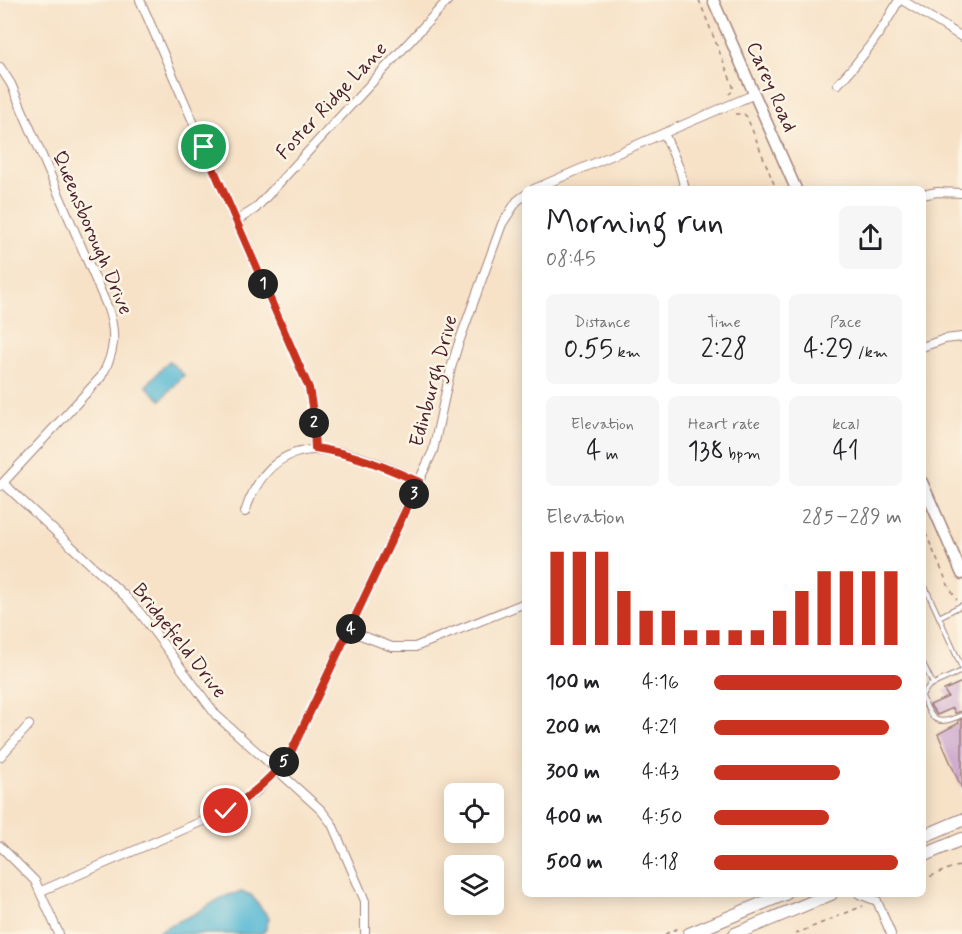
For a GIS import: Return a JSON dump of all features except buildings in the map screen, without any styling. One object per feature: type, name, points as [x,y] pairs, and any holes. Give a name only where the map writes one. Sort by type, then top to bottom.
[{"type":"main road","points":[[926,835],[962,820]]},
{"type":"main road","points":[[926,854],[962,839]]},
{"type":"main road","points":[[689,934],[778,897]]},
{"type":"main road","points":[[735,934],[824,897]]},
{"type":"street","points":[[140,0],[309,388],[315,448]]},
{"type":"street","name":"Foster Ridge Lane","points":[[236,221],[255,209],[448,0]]},
{"type":"street","name":"Carey Road","points":[[713,0],[795,186]]},
{"type":"street","points":[[838,84],[855,66],[900,0],[962,37]]},
{"type":"street","name":"Queensborough Drive","points":[[0,67],[11,84],[107,306],[114,335],[109,362],[100,377],[1,484]]},
{"type":"street","points":[[541,186],[755,94]]},
{"type":"street","points":[[664,133],[684,186]]},
{"type":"street","points":[[926,194],[938,192],[962,193]]},
{"type":"street","name":"Edinburgh Drive","points":[[41,891],[226,811],[256,792],[292,750],[434,452],[458,345],[498,235],[511,210],[522,198]]},
{"type":"street","points":[[926,346],[945,339],[962,337]]},
{"type":"street","points":[[245,512],[253,490],[269,469],[292,454],[315,448],[355,455],[419,482]]},
{"type":"street","name":"Bridgefield Drive","points":[[1,484],[127,598],[216,716],[321,810],[332,824],[365,901],[365,934]]},
{"type":"street","points":[[926,491],[962,574]]},
{"type":"street","points":[[350,632],[392,647],[415,647],[522,604]]},
{"type":"street","points":[[0,757],[29,725]]},
{"type":"street","points":[[0,846],[27,871],[41,891],[59,934]]},
{"type":"street","points":[[879,897],[891,934]]},
{"type":"lane","points":[[926,589],[962,669],[926,689]]},
{"type":"lane","points":[[939,617],[961,606]]},
{"type":"lane","points":[[926,669],[933,684]]},
{"type":"lane","points":[[926,705],[932,718],[936,720],[949,721],[962,715]]},
{"type":"path","points":[[699,0],[733,86],[733,91],[727,96],[730,104],[735,115],[744,114],[747,117],[775,186]]},
{"type":"path","points":[[926,535],[948,587],[961,606]]},
{"type":"path","points":[[926,878],[953,867],[962,866]]},
{"type":"path","points":[[795,934],[867,904]]},
{"type":"water","points":[[169,361],[184,375],[161,400],[146,386]]},
{"type":"water","points":[[241,892],[251,895],[269,918],[265,931],[260,934],[155,934],[223,897]]},
{"type":"route","points":[[204,147],[309,388],[315,448],[355,455],[419,482],[350,632],[292,750],[267,782],[256,792],[226,811]]}]
